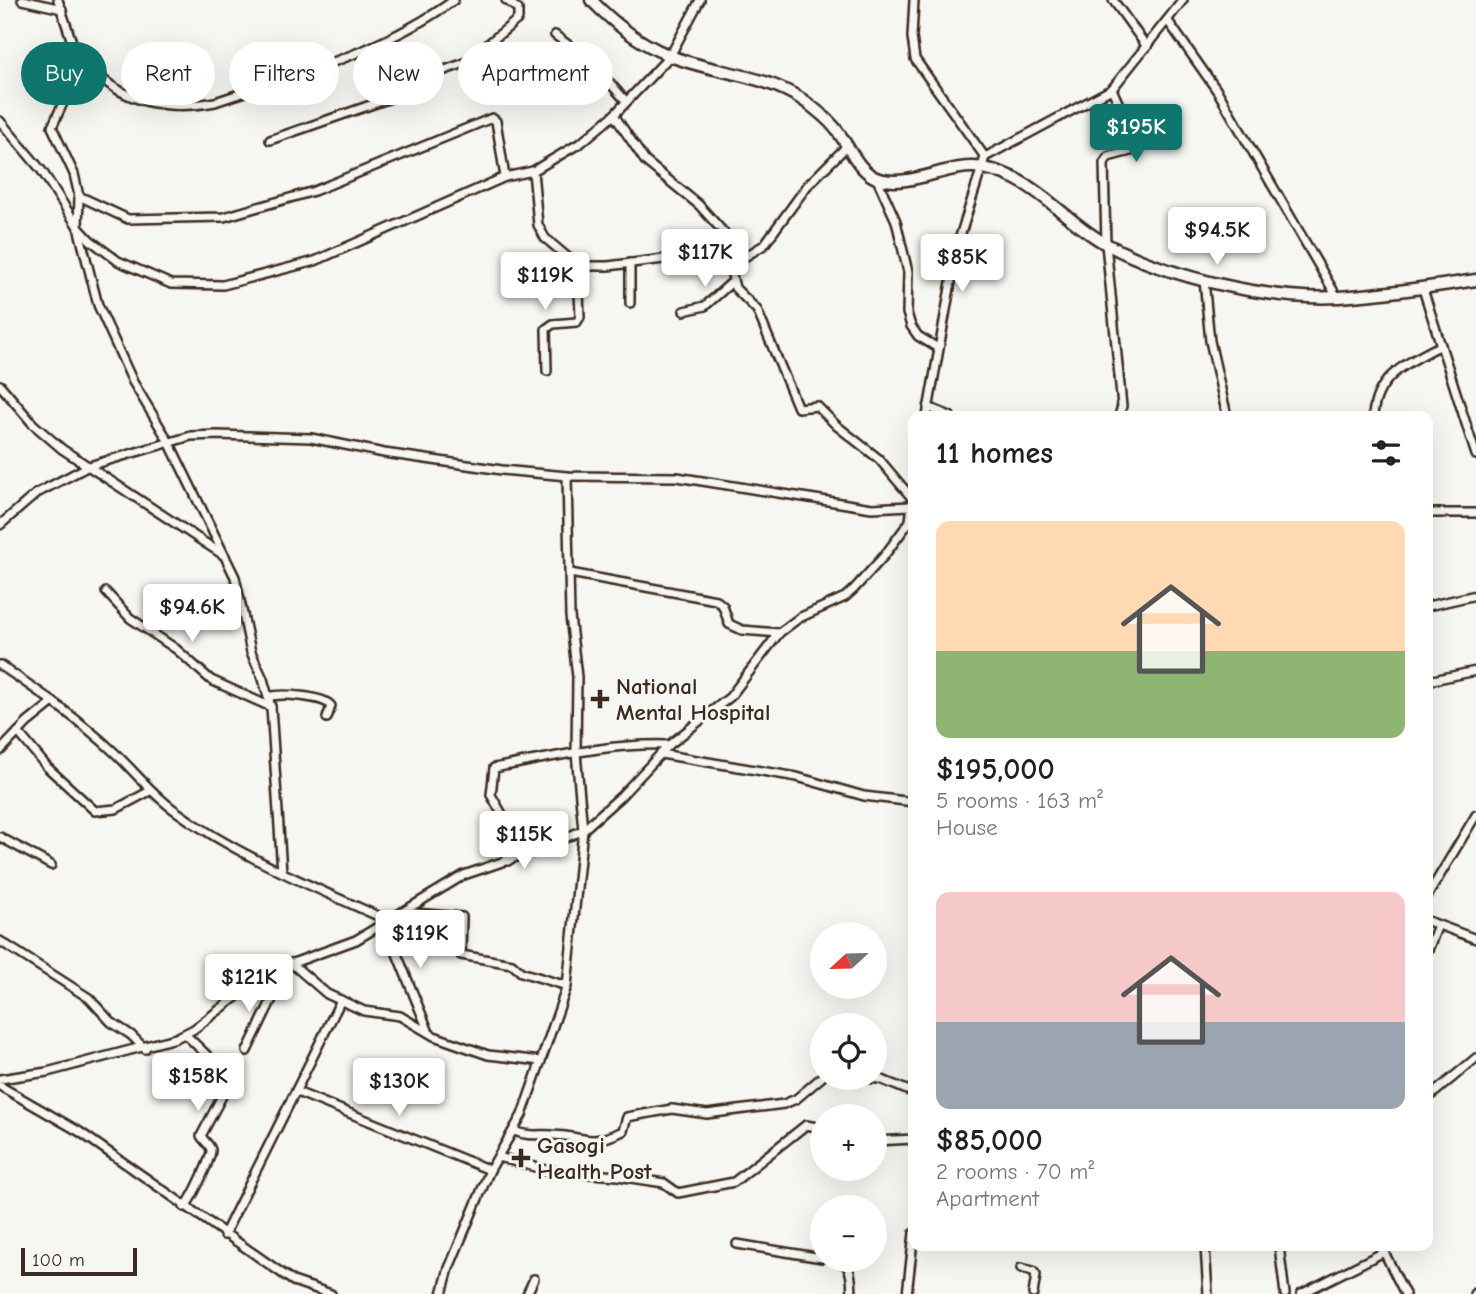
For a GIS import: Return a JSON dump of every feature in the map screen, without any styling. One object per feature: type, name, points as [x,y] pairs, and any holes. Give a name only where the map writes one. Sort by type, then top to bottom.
[{"type":"street","points":[[22,0],[62,9]]},
{"type":"street","points":[[58,0],[74,42]]},
{"type":"street","points":[[107,84],[115,91],[132,98],[197,105],[215,102],[318,67],[413,25],[454,0]]},
{"type":"street","points":[[270,141],[405,93],[436,73],[465,63],[518,19],[518,9],[506,0]]},
{"type":"street","points":[[591,0],[639,41],[670,56],[769,83],[802,99],[836,128],[865,171],[877,179],[896,221],[908,272],[908,313],[911,326],[918,335],[938,348]]},
{"type":"street","points":[[0,121],[41,170],[78,227],[118,261],[171,284],[223,285],[315,261],[505,177],[533,171],[582,142],[614,115],[670,56],[700,0]]},
{"type":"street","points":[[915,0],[912,37],[915,59],[984,163],[1039,192],[1106,244],[1160,269],[1287,295],[1337,297],[1423,289],[1476,280]]},
{"type":"street","points":[[1113,0],[1147,47]]},
{"type":"street","points":[[877,179],[906,179],[984,163],[1112,89],[1183,0]]},
{"type":"street","points":[[1168,21],[1218,92],[1337,297]]},
{"type":"street","points":[[555,35],[590,61],[626,101]]},
{"type":"street","points":[[1112,89],[1137,145],[1134,150],[1108,157],[1104,163],[1106,244],[1122,405],[1120,411]]},
{"type":"street","points":[[62,105],[52,127],[74,174],[79,196],[78,227],[98,305],[133,382],[169,442],[235,577],[251,652],[271,707],[282,872]]},
{"type":"street","points":[[614,115],[645,161],[699,205],[745,256]]},
{"type":"street","points":[[79,196],[128,219],[224,217],[314,191],[492,118],[496,121],[505,177]]},
{"type":"street","points":[[533,171],[538,225],[545,238],[578,266],[591,268],[683,259],[730,266],[764,245],[807,186],[848,145]]},
{"type":"street","points":[[928,411],[958,243],[984,163]]},
{"type":"street","points":[[630,263],[631,303]]},
{"type":"street","points":[[547,371],[546,328],[553,324],[577,322],[580,317],[578,266]]},
{"type":"street","points":[[730,266],[732,282],[757,310],[798,408],[812,405],[822,409],[837,426],[878,459],[908,498]]},
{"type":"street","points":[[1204,280],[1210,341],[1226,411]]},
{"type":"street","points":[[684,311],[705,306],[732,282]]},
{"type":"street","points":[[1423,289],[1476,455]]},
{"type":"street","points":[[1374,411],[1380,388],[1394,371],[1441,345]]},
{"type":"street","points":[[0,385],[33,424],[62,449],[225,556]]},
{"type":"street","points":[[928,407],[938,411]]},
{"type":"street","points":[[0,525],[37,494],[89,466],[191,436],[311,438],[384,453],[567,476],[677,477],[872,508],[908,502]]},
{"type":"street","points":[[442,1294],[449,1268],[490,1170],[514,1131],[567,986],[583,830],[576,752],[577,677],[570,616],[567,476]]},
{"type":"street","points":[[1433,513],[1476,513]]},
{"type":"street","points":[[0,1079],[47,1072],[145,1049],[185,1034],[264,977],[291,963],[356,940],[464,875],[508,861],[583,830],[669,745],[730,697],[779,633],[799,618],[845,597],[908,529]]},
{"type":"street","points":[[570,573],[716,600],[723,606],[729,624],[742,630],[779,633]]},
{"type":"street","points":[[106,592],[130,618],[176,649],[211,680],[271,707]]},
{"type":"street","points":[[1433,605],[1476,596]]},
{"type":"street","points":[[0,666],[54,702],[116,754],[150,791],[205,829],[282,872],[385,921],[428,1030]]},
{"type":"street","points":[[1433,680],[1476,671]]},
{"type":"street","points":[[268,697],[283,694],[325,700],[331,706],[327,718]]},
{"type":"street","points":[[0,751],[54,702]]},
{"type":"street","points":[[18,733],[47,767],[95,811],[116,809],[150,791]]},
{"type":"street","points":[[508,861],[502,814],[492,795],[494,768],[544,756],[614,746],[669,745]]},
{"type":"street","points":[[660,754],[797,777],[864,796],[908,801]]},
{"type":"street","points":[[1433,887],[1476,815]]},
{"type":"street","points":[[0,837],[51,865]]},
{"type":"street","points":[[401,912],[462,917],[458,951],[461,955],[512,964],[521,972],[567,986]]},
{"type":"street","points":[[1433,923],[1476,939]]},
{"type":"street","points":[[1433,938],[1438,925]]},
{"type":"street","points":[[0,941],[89,998],[111,1022],[131,1035],[145,1049]]},
{"type":"street","points":[[291,963],[327,994],[374,1014],[400,1016],[428,1030],[434,1036],[488,1055],[541,1061]]},
{"type":"street","points":[[247,1051],[274,995],[275,990],[264,977]]},
{"type":"street","points":[[224,1235],[341,1000]]},
{"type":"street","points":[[184,1206],[192,1200],[210,1154],[209,1145],[201,1136],[232,1077],[231,1073],[208,1057],[185,1034]]},
{"type":"street","points":[[1433,1094],[1476,1058]]},
{"type":"street","points":[[887,1082],[908,1091]]},
{"type":"street","points":[[0,1086],[80,1132],[293,1281],[331,1294]]},
{"type":"street","points":[[514,1131],[536,1137],[553,1135],[606,1140],[623,1131],[627,1117],[672,1109],[707,1114],[784,1104],[796,1099],[810,1087]]},
{"type":"street","points":[[297,1092],[490,1170]]},
{"type":"street","points":[[498,1157],[550,1171],[664,1183],[678,1193],[734,1182],[806,1125],[810,1126]]},
{"type":"street","points":[[887,1140],[908,1139]]},
{"type":"street","points":[[737,1244],[810,1256]]},
{"type":"street","points":[[907,1294],[912,1251]]},
{"type":"street","points":[[1205,1251],[1208,1294]]},
{"type":"street","points":[[1280,1251],[1285,1294]]},
{"type":"street","points":[[1301,1294],[1378,1251]]},
{"type":"street","points":[[1383,1251],[1405,1294]]},
{"type":"street","points":[[1021,1268],[1033,1271],[1036,1275],[1033,1294]]},
{"type":"street","points":[[849,1272],[852,1294]]},
{"type":"street","points":[[527,1294],[534,1279]]},
{"type":"place","name":"National Mental Hospital","points":[[600,699]]},
{"type":"place","name":"Gasogi Health Post","points":[[521,1158]]}]
